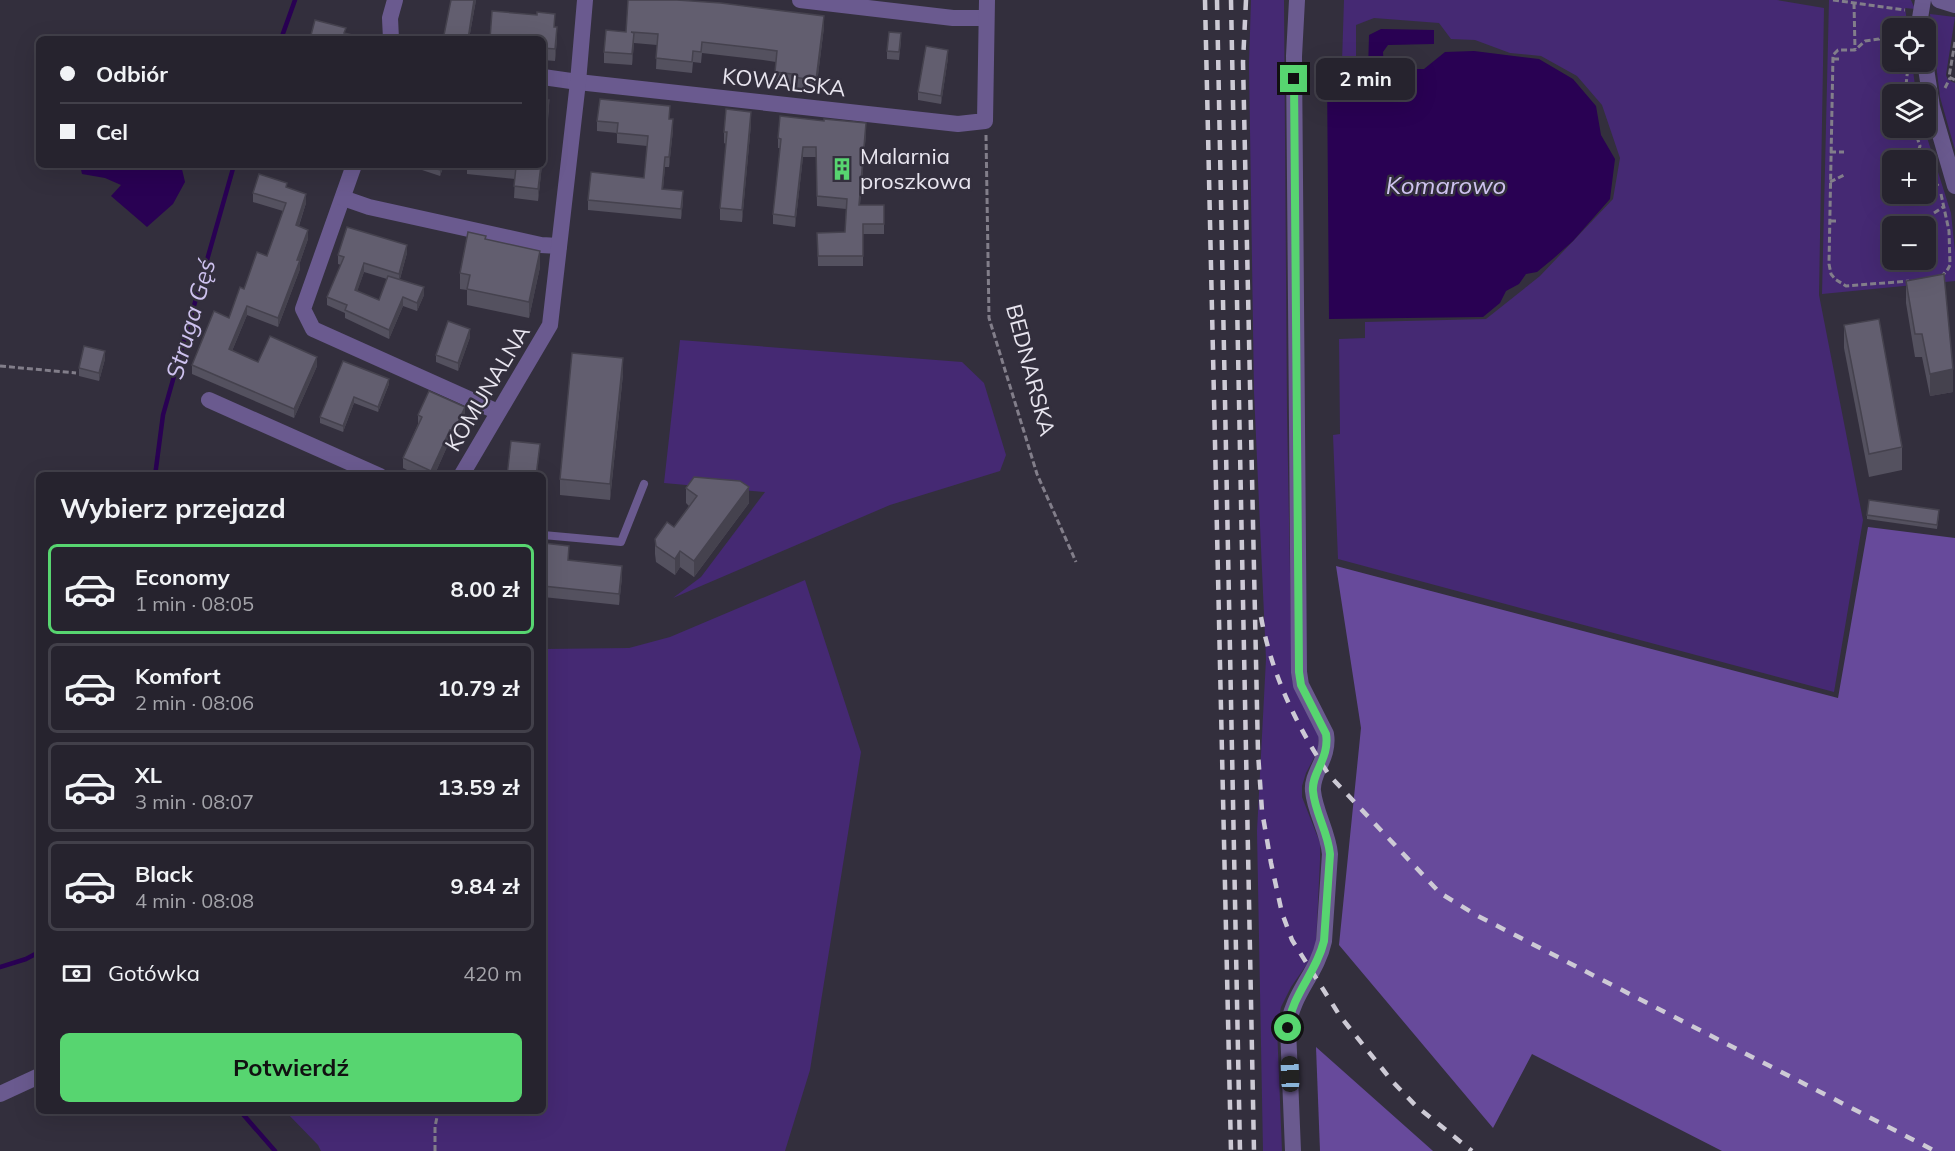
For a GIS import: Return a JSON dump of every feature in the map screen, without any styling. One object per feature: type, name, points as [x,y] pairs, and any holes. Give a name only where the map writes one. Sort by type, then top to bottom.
[{"type":"street","points":[[391,36],[390,18],[395,0]]},
{"type":"street","name":"KOMUNALNA","points":[[463,472],[550,325],[578,82],[585,0]]},
{"type":"street","points":[[800,0],[953,18],[986,18]]},
{"type":"street","points":[[986,121],[987,0]]},
{"type":"street","points":[[1293,1151],[1288,1028],[1295,1000],[1317,963],[1323,948],[1330,854],[1329,842],[1312,789],[1326,754],[1328,742],[1301,685],[1299,672],[1294,56],[1297,0]]},
{"type":"street","points":[[1938,0],[1955,5]]},
{"type":"street","points":[[1927,72],[1932,107],[1955,186]]},
{"type":"street","name":"KOWALSKA","points":[[546,77],[958,124],[986,121]]},
{"type":"street","points":[[353,168],[303,309],[313,329],[498,412]]},
{"type":"street","points":[[343,198],[369,207],[541,246],[559,246]]},
{"type":"street","points":[[209,400],[371,472]]},
{"type":"street","points":[[0,1094],[36,1077]]},
{"type":"lane","points":[[546,535],[621,542],[644,484]]},
{"type":"path","points":[[1833,0],[1921,13]]},
{"type":"path","points":[[1854,3],[1855,50]]},
{"type":"path","points":[[1882,35],[1879,39],[1865,41],[1855,50],[1835,51],[1833,59],[1829,269],[1837,282],[1846,286],[1911,280]]},
{"type":"path","points":[[1955,42],[1949,77],[1955,80]]},
{"type":"path","points":[[1833,59],[1842,59]]},
{"type":"path","name":"BEDNARSKA","points":[[986,121],[989,318],[1037,474],[1076,562]]},
{"type":"path","points":[[1830,152],[1844,152]]},
{"type":"path","points":[[1830,182],[1844,175]]},
{"type":"path","points":[[1934,278],[1946,273],[1950,265],[1949,231],[1936,185]]},
{"type":"path","points":[[1934,213],[1943,207]]},
{"type":"path","points":[[1830,221],[1838,221]]},
{"type":"path","points":[[0,366],[76,373]]},
{"type":"path","points":[[435,1151],[438,1114]]},
{"type":"shaded area","points":[[1251,0],[1284,0],[1287,412],[1292,681],[1319,735],[1318,750],[1302,786],[1302,797],[1320,843],[1316,944],[1309,961],[1291,987],[1281,1007],[1277,1027],[1282,1151],[1263,1151],[1257,831],[1266,659],[1254,392],[1249,64]]},
{"type":"shaded area","points":[[1344,0],[1777,0],[1824,8],[1819,295],[1863,520],[1834,692],[1338,559],[1333,435],[1340,434],[1339,339],[1365,338],[1365,322],[1486,319],[1540,276],[1613,199],[1620,158],[1602,105],[1577,76],[1541,56],[1510,53],[1475,40],[1451,39],[1439,23],[1374,18],[1356,25],[1356,62],[1342,62]]},
{"type":"shaded area","points":[[1829,0],[1911,0],[1915,9],[1905,8],[1906,18],[1882,18],[1882,72],[1913,72],[1915,84],[1882,84],[1882,138],[1927,138],[1931,150],[1882,150],[1882,204],[1936,204],[1936,166],[1951,213],[1955,281],[1822,294]]},
{"type":"shaded area","points":[[1930,14],[1955,17],[1946,75],[1948,80],[1955,83],[1955,150],[1940,97],[1936,64],[1936,18],[1930,18]]},
{"type":"shaded area","points":[[680,340],[962,362],[984,383],[1006,455],[1000,471],[890,505],[673,598],[701,577],[765,492],[664,483]]},
{"type":"shaded area","points":[[1868,527],[1955,538],[1955,1151],[1722,1151],[1532,1054],[1493,1128],[1339,945],[1361,728],[1336,566],[1838,698]]},
{"type":"shaded area","points":[[805,580],[861,752],[810,1070],[785,1151],[321,1151],[288,1114],[546,1114],[546,649],[629,648],[670,637]]},
{"type":"shaded area","points":[[1316,1047],[1433,1151],[1320,1151]]},
{"type":"water","name":"Komarowo","points":[[1381,29],[1434,30],[1434,44],[1388,45],[1383,52],[1384,69],[1424,69],[1445,52],[1474,51],[1539,59],[1573,79],[1596,106],[1601,135],[1615,159],[1610,199],[1573,241],[1537,272],[1526,274],[1519,284],[1506,291],[1500,303],[1483,317],[1329,319],[1327,73],[1368,72],[1369,35]]},
{"type":"water","points":[[81,168],[182,168],[185,182],[173,204],[147,227],[111,196],[121,185],[105,178],[82,174]]},
{"type":"building","points":[[451,0],[474,0],[468,36],[444,35]]},
{"type":"building","points":[[628,0],[721,3],[824,16],[816,80],[775,72],[777,51],[763,49],[702,42],[701,52],[693,51],[692,62],[656,58],[658,34],[631,32],[634,33],[632,54],[604,52],[606,30],[626,32]]},
{"type":"building","points":[[492,11],[537,15],[537,12],[555,14],[554,27],[557,27],[555,49],[546,48],[546,36],[490,36]]},
{"type":"building","points":[[315,20],[346,28],[344,33],[356,36],[311,36]]},
{"type":"building","points":[[889,32],[901,33],[899,52],[887,51]]},
{"type":"building","points":[[926,46],[948,50],[941,96],[918,92]]},
{"type":"building","points":[[600,99],[670,106],[669,119],[673,119],[669,157],[665,157],[662,189],[683,191],[681,209],[588,200],[591,172],[644,178],[648,136],[617,133],[618,123],[597,121]]},
{"type":"building","points":[[546,100],[549,100],[546,122]]},
{"type":"building","points":[[726,109],[751,112],[742,210],[720,208],[727,132],[724,132]]},
{"type":"building","points":[[780,116],[866,123],[859,205],[884,205],[884,224],[863,224],[863,256],[818,256],[817,233],[845,232],[847,199],[817,196],[816,147],[803,147],[795,217],[773,214],[781,139],[778,138]]},
{"type":"building","points":[[516,168],[541,168],[538,189],[514,186]]},
{"type":"building","points":[[259,174],[287,183],[286,187],[306,194],[296,225],[308,230],[297,260],[300,260],[278,318],[247,306],[229,349],[258,362],[270,336],[317,357],[294,409],[192,365],[214,311],[229,318],[240,287],[244,289],[257,252],[267,256],[286,203],[253,193]]},
{"type":"building","points":[[347,227],[407,245],[399,274],[364,263],[355,290],[379,300],[388,276],[424,287],[417,303],[403,297],[389,330],[345,310],[347,305],[327,297],[344,257],[338,255]]},
{"type":"building","points":[[468,232],[486,236],[485,239],[540,251],[529,302],[467,289],[470,275],[460,273]]},
{"type":"building","points":[[1944,274],[1953,369],[1930,374],[1922,334],[1915,334],[1906,281]]},
{"type":"building","points":[[1879,319],[1902,447],[1869,454],[1844,325]]},
{"type":"building","points":[[448,321],[470,329],[458,363],[436,355]]},
{"type":"building","points":[[84,346],[105,351],[99,373],[79,368]]},
{"type":"building","points":[[572,353],[623,358],[610,484],[560,479]]},
{"type":"building","points":[[343,361],[389,379],[378,407],[354,397],[343,426],[320,417]]},
{"type":"building","points":[[429,391],[465,407],[454,431],[450,430],[431,471],[403,458],[422,417],[418,415]]},
{"type":"building","points":[[511,441],[540,444],[536,472],[507,472]]},
{"type":"building","points":[[694,477],[740,481],[749,487],[694,561],[680,551],[675,559],[656,546],[655,539],[667,522],[674,527],[697,496],[686,488]]},
{"type":"building","points":[[1869,500],[1939,510],[1937,525],[1867,515]]},
{"type":"building","points":[[546,543],[569,546],[568,560],[622,566],[619,594],[546,586]]},
{"type":"waterway","name":"Struga Gęś","points":[[282,36],[295,0]]},
{"type":"waterway","name":"Struga Gęś","points":[[156,472],[163,415],[233,168]]},
{"type":"waterway","name":"Struga Gęś","points":[[0,967],[36,954]]},
{"type":"waterway","points":[[243,1114],[275,1151]]},
{"type":"railway","points":[[1205,0],[1231,1151]]},
{"type":"railway","points":[[1217,0],[1240,1151]]},
{"type":"railway","points":[[1231,0],[1254,1151]]},
{"type":"railway","points":[[1246,0],[1243,62],[1258,753],[1262,811],[1271,863],[1282,913],[1292,940],[1340,1016],[1392,1081],[1416,1106],[1472,1151]]},
{"type":"railway","points":[[1261,617],[1272,660],[1287,700],[1306,738],[1329,775],[1440,893],[1476,915],[1935,1151]]},
{"type":"place","name":"Malarnia proszkowa","points":[[842,169]]},
{"type":"route","points":[[1288,1028],[1295,1000],[1321,954],[1324,941],[1330,854],[1329,842],[1312,789],[1326,754],[1328,742],[1301,685],[1299,672],[1294,79]]}]
